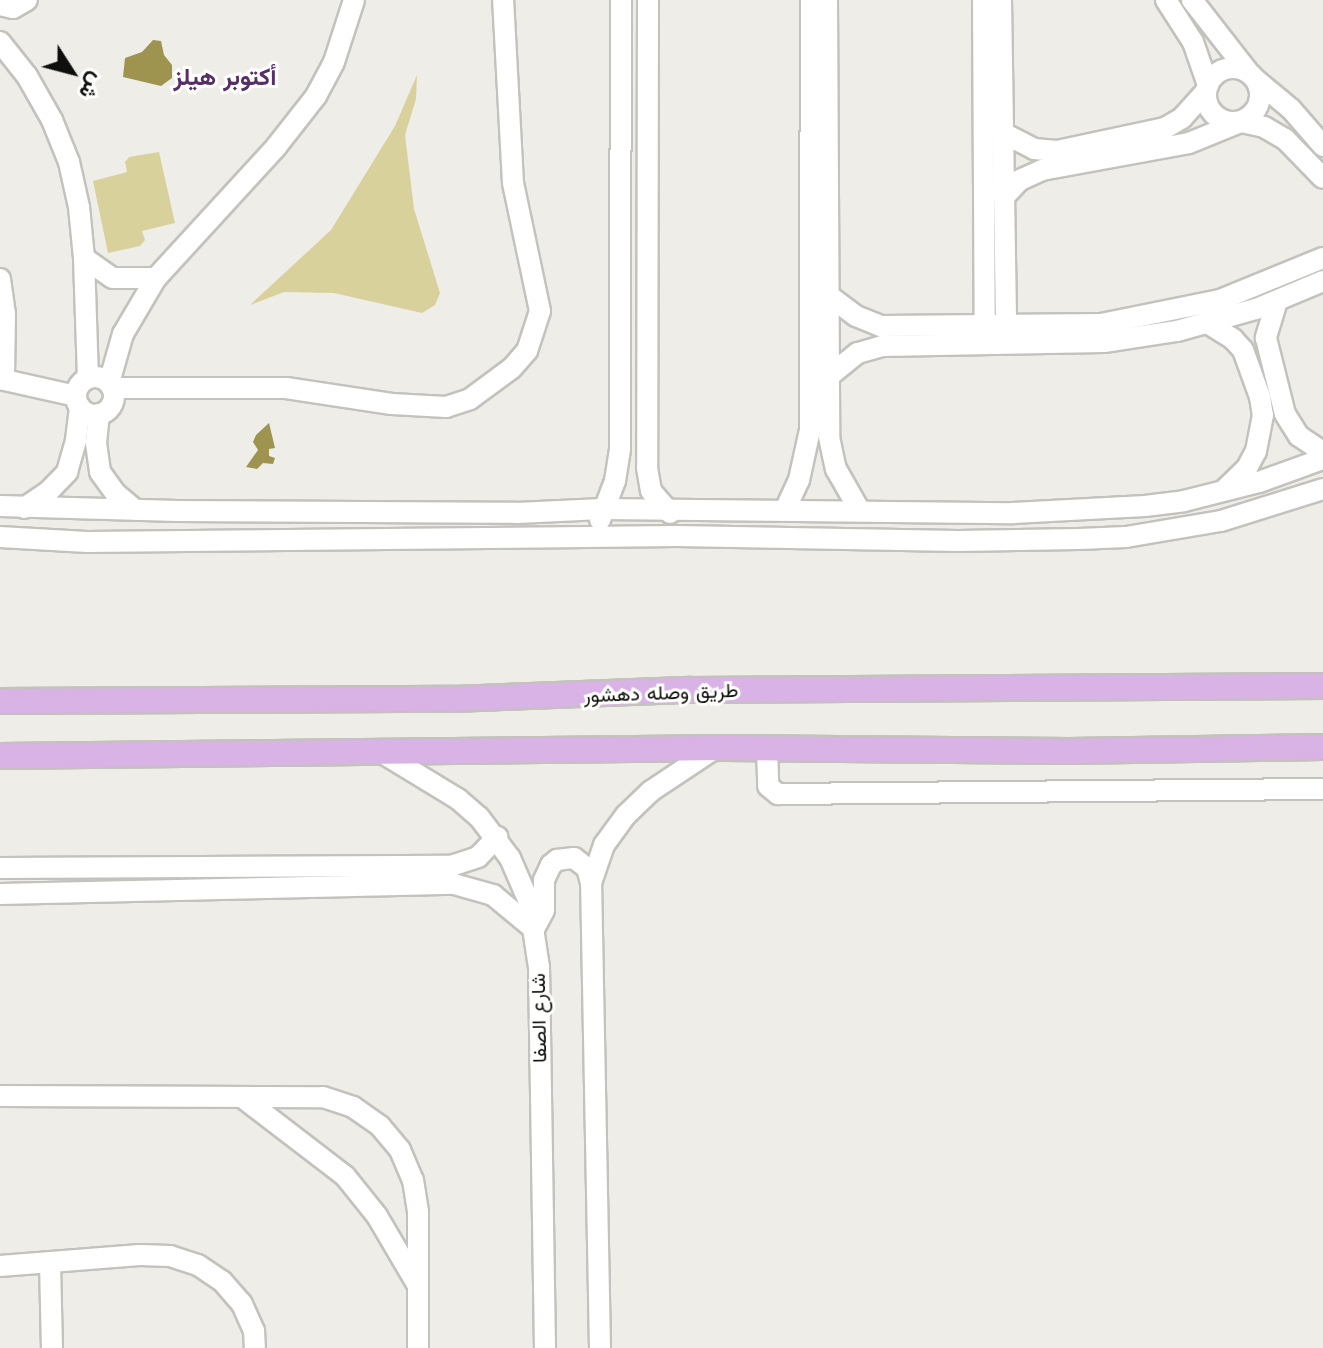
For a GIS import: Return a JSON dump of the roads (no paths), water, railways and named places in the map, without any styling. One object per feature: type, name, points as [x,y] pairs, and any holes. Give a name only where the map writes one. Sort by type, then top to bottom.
[{"type":"main road","name":"طريق وصله دهشور","points":[[0,701],[453,699],[691,690],[1323,686]]},
{"type":"main road","points":[[0,756],[1323,747]]},
{"type":"street","points":[[0,5],[13,8],[27,0]]},
{"type":"street","points":[[0,279],[5,313],[2,379],[85,406],[110,406],[110,385],[123,334],[156,278],[276,147],[316,96],[334,62],[354,0]]},
{"type":"street","points":[[135,510],[115,493],[100,472],[96,443],[79,385],[88,378],[99,377],[110,385],[286,388],[392,404],[446,407],[470,399],[512,368],[527,351],[540,311],[513,183],[503,0]]},
{"type":"street","points":[[603,536],[602,509],[615,481],[620,450],[621,0]]},
{"type":"street","points":[[648,0],[647,468],[651,491],[667,509],[677,536]]},
{"type":"street","points":[[785,510],[802,472],[810,430],[811,0]]},
{"type":"street","points":[[827,0],[828,377],[832,453],[842,484],[860,511]]},
{"type":"street","points":[[983,0],[995,334]]},
{"type":"street","points":[[995,334],[1004,197],[1001,0]]},
{"type":"street","points":[[1166,0],[1193,42],[1207,88],[1207,104],[1215,117],[1264,127],[1285,139],[1323,178]]},
{"type":"street","points":[[1192,0],[1252,76],[1291,109],[1323,146]]},
{"type":"street","points":[[0,42],[27,76],[52,120],[69,162],[79,207],[84,258],[88,378]]},
{"type":"street","points":[[1003,133],[1034,149],[1057,151],[1165,128],[1182,118],[1221,70],[1237,68],[1252,76],[1260,103],[1252,116],[1189,143],[1042,170],[1020,180],[1004,197]]},
{"type":"street","points":[[84,258],[113,278],[156,278]]},
{"type":"street","points":[[828,377],[858,353],[882,346],[1101,324],[1168,313],[1258,287],[1323,258]]},
{"type":"street","points":[[828,295],[856,316],[881,326],[1104,342],[1209,324],[1277,301],[1323,281]]},
{"type":"street","points":[[1277,301],[1266,338],[1285,414],[1299,436],[1323,452]]},
{"type":"street","points":[[1209,324],[1233,339],[1243,350],[1260,397],[1263,415],[1252,460],[1235,482],[1219,493]]},
{"type":"street","points":[[24,508],[48,492],[67,472],[85,406]]},
{"type":"street","points":[[0,506],[178,511],[517,513],[667,509],[998,513],[1145,506],[1219,493],[1323,459]]},
{"type":"street","points":[[0,537],[178,541],[677,536],[958,541],[1126,537],[1221,521],[1323,489]]},
{"type":"street","points":[[178,511],[178,541]]},
{"type":"street","points":[[591,883],[604,845],[626,815],[651,791],[714,749]]},
{"type":"street","points":[[767,749],[768,786],[778,794],[1323,789]]},
{"type":"street","name":"شارع الصفا","points":[[384,754],[458,799],[497,837],[521,879],[534,929],[539,967],[545,1348]]},
{"type":"street","points":[[0,894],[426,875],[470,862],[486,851],[497,837]]},
{"type":"street","points":[[0,868],[426,875],[483,891],[510,906],[534,929],[544,910],[544,880],[551,865],[557,860],[574,858],[587,868],[591,883],[600,1348]]},
{"type":"street","points":[[0,1096],[323,1097],[353,1107],[380,1126],[400,1150],[413,1180],[418,1211],[418,1348]]},
{"type":"street","points":[[242,1097],[306,1143],[345,1176],[377,1216],[418,1285]]},
{"type":"street","points":[[0,1266],[140,1255],[170,1256],[198,1265],[222,1281],[242,1304],[254,1331],[255,1348]]},
{"type":"street","points":[[50,1262],[52,1348]]},
{"type":"district","name":"أكتوبر هيلز","points":[[225,78]]}]
